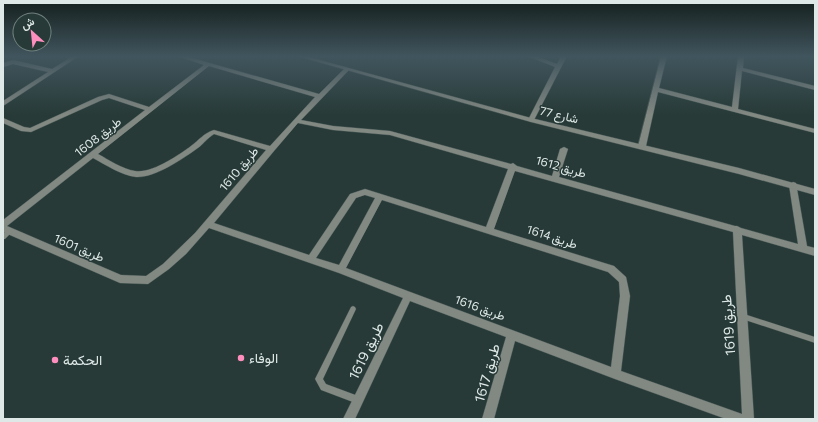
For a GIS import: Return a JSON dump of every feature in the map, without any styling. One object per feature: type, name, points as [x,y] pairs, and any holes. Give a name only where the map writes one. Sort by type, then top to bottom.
[{"type":"street","points":[[3,104],[44,76]]},
{"type":"street","name":"طريق 1608","points":[[3,225],[193,76]]},
{"type":"street","points":[[246,76],[319,96]]},
{"type":"street","name":"طريق 1610","points":[[148,280],[181,254],[209,224],[271,149],[319,96],[340,76]]},
{"type":"street","name":"شارع 77","points":[[371,76],[531,120],[642,146],[815,192]]},
{"type":"street","points":[[531,120],[552,76]]},
{"type":"street","points":[[642,146],[659,76]]},
{"type":"street","points":[[735,109],[739,76]]},
{"type":"street","points":[[766,76],[815,88]]},
{"type":"street","points":[[656,88],[815,131]]},
{"type":"street","points":[[3,120],[23,129],[31,130],[100,98],[109,96],[150,110]]},
{"type":"street","name":"طريق 1612","points":[[297,121],[333,128],[390,132],[815,252]]},
{"type":"street","points":[[93,155],[135,174],[145,175],[158,170],[195,147],[212,133],[271,149]]},
{"type":"street","points":[[555,178],[564,149]]},
{"type":"street","points":[[489,230],[513,166]]},
{"type":"street","points":[[793,185],[803,248]]},
{"type":"street","name":"طريق 1614","points":[[311,259],[353,196],[365,192],[611,269],[623,280],[625,296],[615,374]]},
{"type":"street","points":[[341,270],[380,196]]},
{"type":"street","name":"طريق 1616","points":[[209,224],[311,259],[615,374],[741,419]]},
{"type":"street","name":"طريق 1619","points":[[737,229],[748,419]]},
{"type":"street","name":"طريق 1601","points":[[5,232],[120,279],[148,280]]},
{"type":"street","name":"طريق 1619","points":[[349,419],[408,296]]},
{"type":"street","name":"طريق 1617","points":[[488,419],[512,334]]},
{"type":"lane","points":[[353,309],[319,379],[324,387],[358,400]]},
{"type":"lane","points":[[741,316],[815,340]]},
{"type":"place","name":"الوفاء","points":[[241,358]]},
{"type":"place","name":"الحكمة","points":[[55,360]]}]
